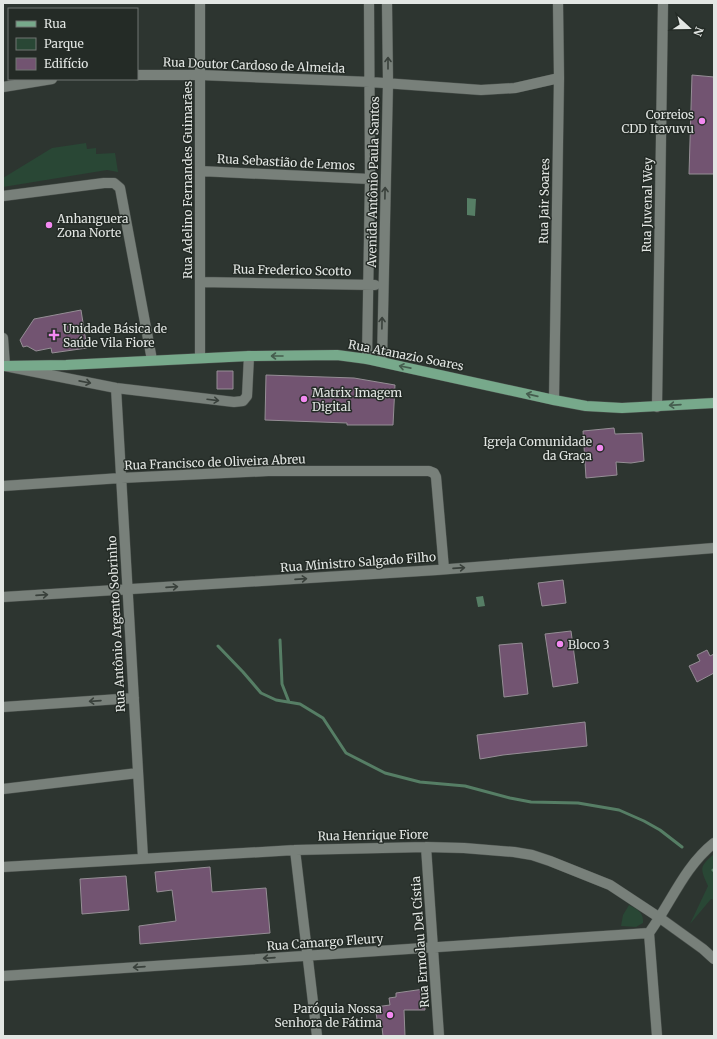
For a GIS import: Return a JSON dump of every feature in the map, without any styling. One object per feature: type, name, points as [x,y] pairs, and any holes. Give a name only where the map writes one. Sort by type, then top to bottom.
[{"type":"main road","name":"Rua Atanazio Soares","points":[[4,366],[66,365],[249,356],[337,355],[367,359],[433,372],[586,406],[622,408],[714,403]]},
{"type":"street","name":"Rua Adelino Fernandes Guimarães","points":[[200,3],[200,358]]},
{"type":"street","name":"Avenida Antônio Paula Santos","points":[[367,359],[370,179],[369,3]]},
{"type":"street","name":"Avenida Antônio Paula Santos","points":[[382,362],[388,83],[387,3]]},
{"type":"street","name":"Rua Jair Soares","points":[[554,400],[560,78],[558,3]]},
{"type":"street","name":"Rua Juvenal Wey","points":[[657,407],[663,3]]},
{"type":"street","name":"Rua Doutor Cardoso de Almeida","points":[[138,75],[200,75],[370,82],[481,90],[515,88],[560,78]]},
{"type":"street","points":[[3,86],[45,80]]},
{"type":"street","name":"Rua Sebastião de Lemos","points":[[200,171],[370,179]]},
{"type":"street","points":[[3,196],[114,183],[120,188],[152,360]]},
{"type":"street","name":"Rua Frederico Scotto","points":[[200,282],[383,285]]},
{"type":"street","points":[[3,338],[4,366],[116,388],[234,402],[243,401],[247,396],[249,356]]},
{"type":"street","points":[[66,365],[66,378]]},
{"type":"street","name":"Rua Antônio Argento Sobrinho","points":[[116,388],[142,858]]},
{"type":"street","name":"Rua Francisco de Oliveira Abreu","points":[[3,486],[121,478],[268,471],[429,471],[434,473],[436,477],[444,569]]},
{"type":"street","name":"Rua Ministro Salgado Filho","points":[[3,597],[444,569],[714,548]]},
{"type":"street","points":[[3,707],[134,698]]},
{"type":"street","points":[[3,789],[138,773]]},
{"type":"street","points":[[657,1036],[649,933],[692,866],[714,843]]},
{"type":"street","name":"Rua Henrique Fiore","points":[[3,867],[295,850],[426,847],[514,852],[532,855],[550,861],[610,885],[660,918],[703,949],[714,959]]},
{"type":"street","name":"Rua Ermolau Del Cístia","points":[[426,847],[439,1036]]},
{"type":"street","points":[[295,850],[317,1036]]},
{"type":"street","name":"Rua Camargo Fleury","points":[[3,976],[649,933]]},
{"type":"green space","points":[[86,143],[87,149],[96,148],[96,154],[115,153],[118,172],[107,170],[3,187],[3,178],[52,148]]},
{"type":"green space","points":[[714,854],[714,900],[711,899],[690,924],[708,886],[702,871],[703,865]]},
{"type":"green space","points":[[629,905],[641,914],[643,919],[643,923],[636,927],[621,926],[623,915]]},
{"type":"shaded area","points":[[467,198],[476,199],[475,216],[467,215]]},
{"type":"shaded area","points":[[483,596],[485,606],[478,607],[476,597]]},
{"type":"building","name":"Correios CDD Itavuvu","points":[[692,75],[714,77],[714,174],[689,174]]},
{"type":"building","name":"Unidade Básica de Saúde Vila Fiore","points":[[81,310],[87,348],[52,353],[51,348],[36,351],[27,346],[23,347],[20,340],[34,319]]},
{"type":"building","points":[[217,371],[233,371],[233,389],[217,389]]},
{"type":"building","points":[[266,375],[354,378],[395,385],[393,425],[347,425],[347,423],[265,420]]},
{"type":"building","name":"Igreja Comunidade da Graça","points":[[614,428],[615,434],[642,433],[644,461],[631,463],[616,462],[617,475],[586,478],[583,431]]},
{"type":"building","points":[[563,580],[566,603],[542,606],[538,583]]},
{"type":"building","points":[[571,631],[578,683],[553,687],[545,634]]},
{"type":"building","points":[[522,643],[528,694],[504,697],[499,645]]},
{"type":"building","points":[[707,650],[710,656],[714,654],[714,673],[697,682],[689,666],[700,661],[697,655]]},
{"type":"building","points":[[585,722],[587,746],[480,759],[477,735]]},
{"type":"building","points":[[210,867],[212,892],[266,888],[270,933],[140,944],[139,926],[176,921],[172,890],[157,892],[155,872]]},
{"type":"building","points":[[126,876],[129,910],[82,914],[80,879]]},
{"type":"building","name":"Paróquia Nossa Senhora de Fátima","points":[[424,989],[425,1010],[404,1010],[405,1036],[383,1036],[381,1019],[377,1019],[375,1007],[390,1005],[389,998],[396,997],[396,993]]},
{"type":"waterway","points":[[280,640],[282,684],[289,702]]},
{"type":"waterway","points":[[218,646],[261,693],[276,700],[300,704],[323,718],[346,753],[385,773],[420,782],[465,786],[531,802],[578,803],[619,810],[660,830],[682,847]]},
{"type":"place","name":"Correios CDD Itavuvu","points":[[702,121]]},
{"type":"place","name":"Anhanguera Zona Norte","points":[[49,225]]},
{"type":"place","name":"Unidade Básica de Saúde Vila Fiore","points":[[54,335]]},
{"type":"place","name":"Matrix Imagem Digital","points":[[304,399]]},
{"type":"place","name":"Igreja Comunidade da Graça","points":[[600,448]]},
{"type":"place","name":"Bloco 3","points":[[560,644]]},
{"type":"place","name":"Paróquia Nossa Senhora de Fátima","points":[[390,1015]]}]
